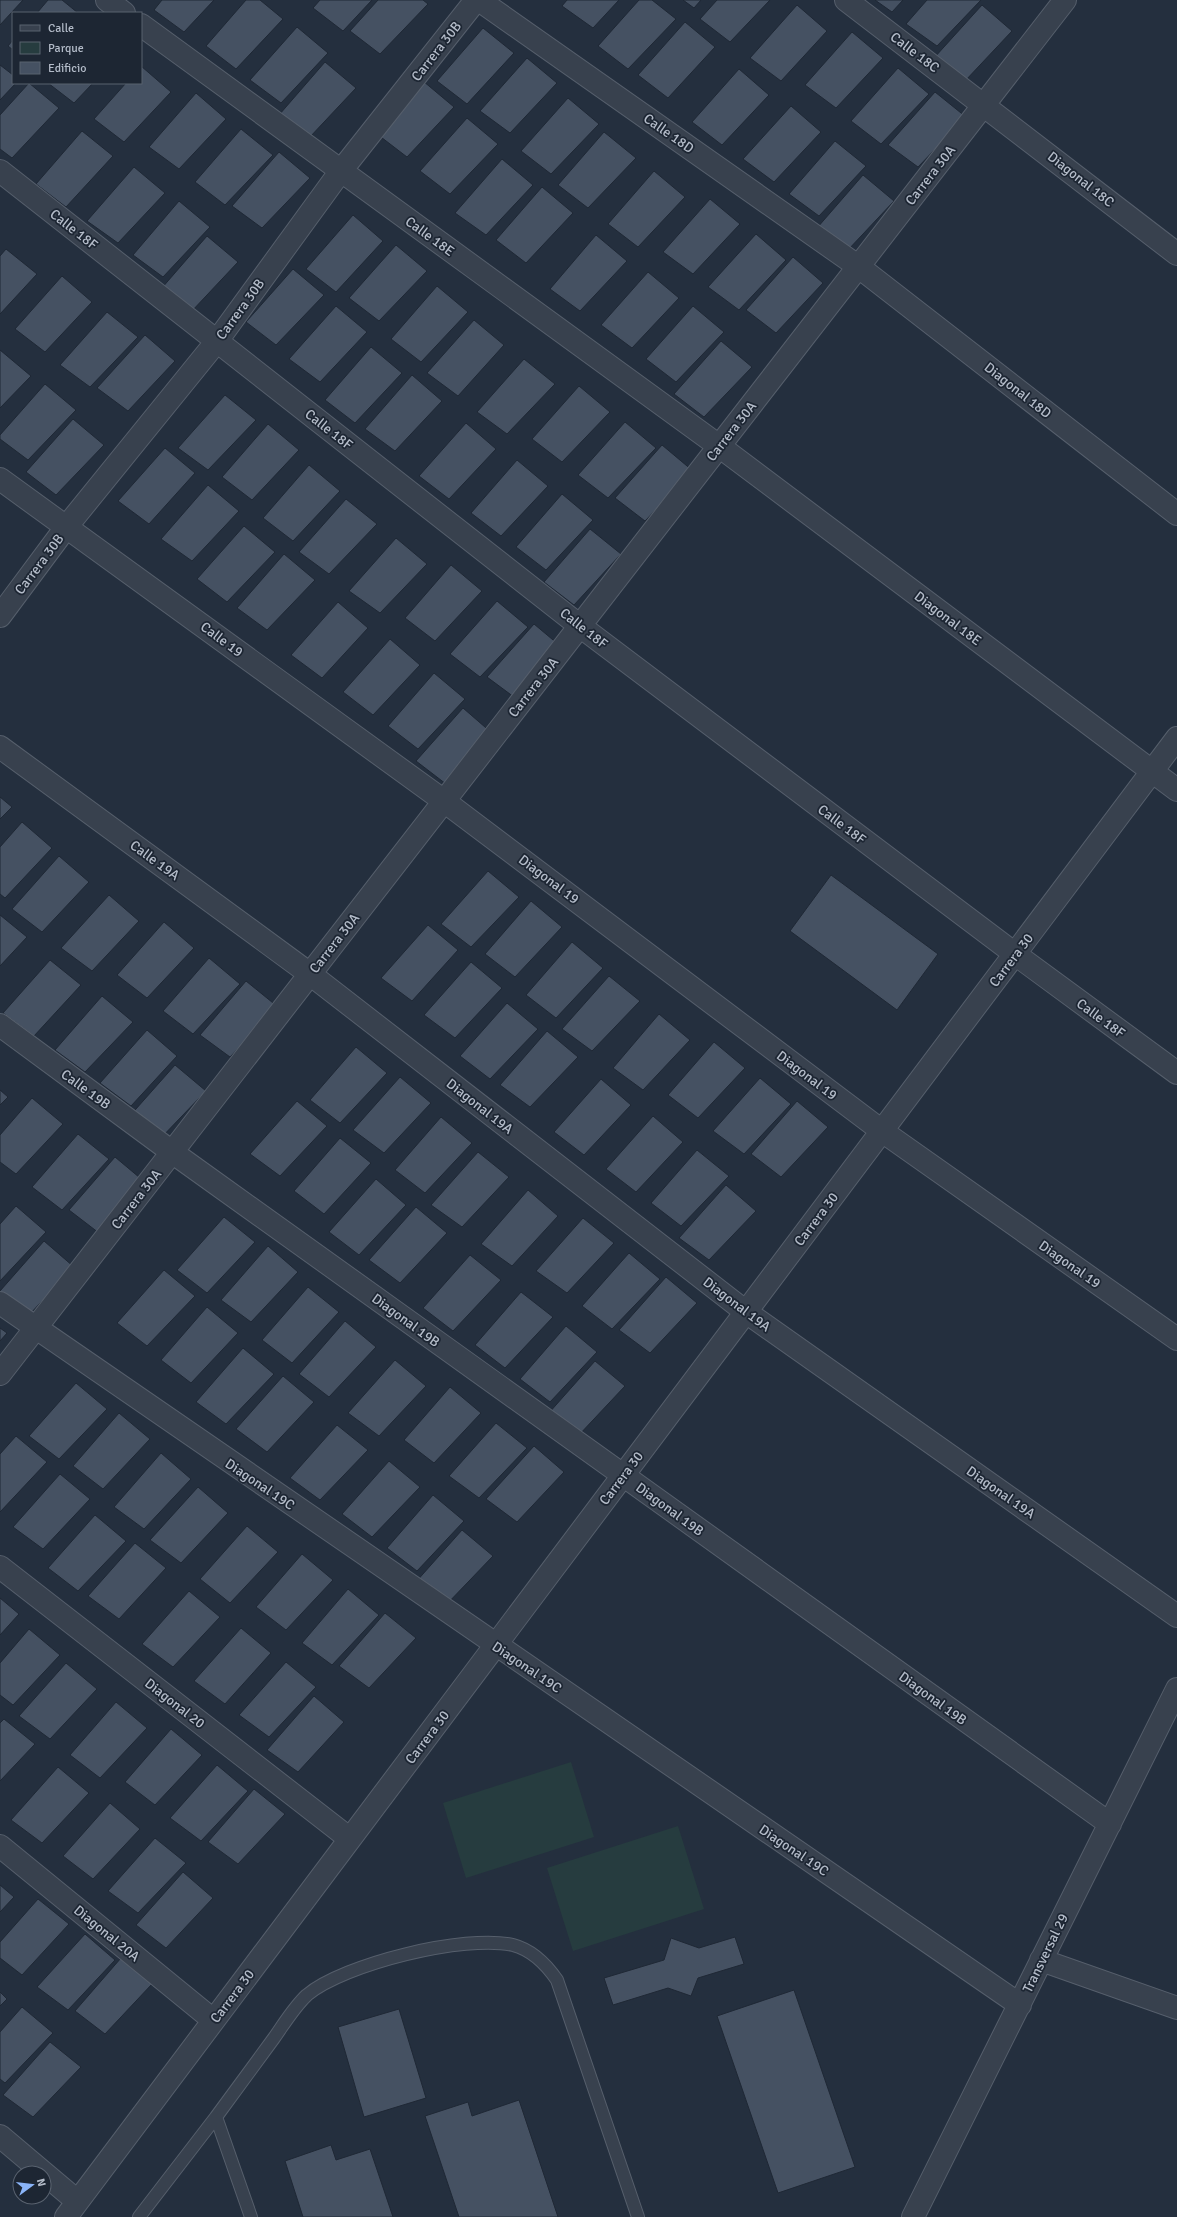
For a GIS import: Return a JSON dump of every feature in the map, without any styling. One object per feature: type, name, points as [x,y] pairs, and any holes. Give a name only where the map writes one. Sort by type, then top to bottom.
[{"type":"street","points":[[107,0],[123,12]]},
{"type":"street","name":"Carrera 30B","points":[[0,616],[67,526],[217,341],[340,172],[477,0]]},
{"type":"street","name":"Calle 18D","points":[[477,0],[859,267]]},
{"type":"street","name":"Calle 18C","points":[[846,0],[984,104]]},
{"type":"street","name":"Carrera 30A","points":[[0,1374],[1065,0]]},
{"type":"street","name":"Calle 18E","points":[[142,26],[340,172],[719,446]]},
{"type":"street","name":"Diagonal 18C","points":[[984,104],[1177,254]]},
{"type":"street","name":"Calle 18F","points":[[0,171],[580,626],[1015,954],[1177,1073]]},
{"type":"street","name":"Diagonal 18D","points":[[859,267],[1177,514]]},
{"type":"street","name":"Diagonal 18E","points":[[719,446],[1177,790]]},
{"type":"street","name":"Calle 19","points":[[0,479],[444,800]]},
{"type":"street","name":"Carrera 30","points":[[71,2209],[1177,738]]},
{"type":"street","name":"Calle 19A","points":[[0,747],[310,974]]},
{"type":"street","name":"Diagonal 19","points":[[444,800],[882,1131],[1177,1339]]},
{"type":"street","name":"Diagonal 19A","points":[[310,974],[746,1312],[1177,1616]]},
{"type":"street","name":"Calle 19B","points":[[0,1025],[172,1152]]},
{"type":"street","name":"Diagonal 19B","points":[[172,1152],[1110,1824]]},
{"type":"street","name":"Diagonal 19C","points":[[0,1304],[1020,2005]]},
{"type":"street","name":"Diagonal 20","points":[[0,1567],[350,1839]]},
{"type":"street","name":"Transversal 29","points":[[913,2217],[1110,1824],[1168,1727],[1177,1689]]},
{"type":"street","name":"Diagonal 20A","points":[[0,1846],[213,2020]]},
{"type":"street","points":[[1041,1960],[1177,2008]]},
{"type":"street","points":[[0,2136],[71,2209]]},
{"type":"lane","points":[[139,2217],[216,2117],[294,2011],[306,1996],[320,1985],[352,1971],[417,1952],[452,1946],[501,1943],[514,1945],[538,1958],[557,1980],[638,2217]]},
{"type":"lane","points":[[216,2117],[251,2217]]},
{"type":"green space","points":[[571,1762],[594,1837],[466,1878],[443,1803]]},
{"type":"green space","points":[[678,1826],[704,1909],[573,1951],[547,1868]]},
{"type":"building","points":[[0,0],[23,0],[0,25]]},
{"type":"building","points":[[48,0],[62,0],[77,12],[38,12]]},
{"type":"building","points":[[162,0],[214,0],[184,32],[154,10]]},
{"type":"building","points":[[246,0],[260,0],[283,19],[236,69],[206,46]]},
{"type":"building","points":[[320,0],[372,0],[343,31],[313,8]]},
{"type":"building","points":[[378,0],[423,0],[428,4],[380,54],[350,31]]},
{"type":"building","points":[[567,0],[619,0],[593,28],[562,6]]},
{"type":"building","points":[[639,0],[652,0],[676,19],[628,69],[598,46]]},
{"type":"building","points":[[683,0],[701,0],[694,8]]},
{"type":"building","points":[[717,0],[770,0],[730,42],[700,19]]},
{"type":"building","points":[[875,0],[903,0],[892,12]]},
{"type":"building","points":[[927,0],[981,0],[937,46],[906,24]]},
{"type":"building","points":[[797,5],[827,31],[781,81],[750,58]]},
{"type":"building","points":[[982,5],[1012,31],[965,81],[934,58]]},
{"type":"building","points":[[685,22],[715,47],[668,98],[638,75]]},
{"type":"building","points":[[297,27],[328,53],[281,103],[250,80]]},
{"type":"building","points":[[483,28],[514,53],[467,104],[437,81]]},
{"type":"building","points":[[852,32],[883,58],[836,108],[805,85]]},
{"type":"building","points":[[12,41],[12,49],[8,46]]},
{"type":"building","points":[[527,58],[557,83],[510,133],[480,111]]},
{"type":"building","points":[[325,62],[356,88],[309,138],[279,115]]},
{"type":"building","points":[[0,65],[12,74],[12,84],[15,84],[0,100]]},
{"type":"building","points":[[142,67],[171,92],[124,142],[94,119],[125,84],[142,84]]},
{"type":"building","points":[[898,68],[929,94],[881,144],[851,121]]},
{"type":"building","points":[[739,69],[769,95],[722,145],[692,122]]},
{"type":"building","points":[[423,81],[454,107],[407,157],[377,134]]},
{"type":"building","points":[[28,84],[30,84],[59,108],[12,158],[0,149],[0,115]]},
{"type":"building","points":[[49,84],[92,84],[74,103]]},
{"type":"building","points":[[935,92],[966,117],[918,167],[888,145]]},
{"type":"building","points":[[196,93],[226,119],[179,169],[149,147]]},
{"type":"building","points":[[568,98],[599,124],[551,174],[521,151]]},
{"type":"building","points":[[791,106],[821,132],[774,182],[743,159]]},
{"type":"building","points":[[467,118],[498,144],[450,194],[420,171]]},
{"type":"building","points":[[241,129],[273,155],[225,205],[195,182]]},
{"type":"building","points":[[82,131],[113,156],[66,207],[36,184]]},
{"type":"building","points":[[604,132],[636,158],[588,208],[558,185]]},
{"type":"building","points":[[835,141],[866,166],[819,216],[789,194]]},
{"type":"building","points":[[279,152],[310,178],[262,228],[232,206]]},
{"type":"building","points":[[502,159],[533,185],[486,235],[455,213]]},
{"type":"building","points":[[134,167],[165,193],[118,243],[87,221]]},
{"type":"building","points":[[654,171],[685,197],[638,247],[608,224]]},
{"type":"building","points":[[863,175],[894,201],[847,251],[817,228]]},
{"type":"building","points":[[542,187],[573,213],[526,263],[496,240]]},
{"type":"building","points":[[710,199],[740,224],[693,274],[663,252]]},
{"type":"building","points":[[179,201],[210,227],[163,277],[133,255]]},
{"type":"building","points":[[353,215],[383,241],[336,292],[306,269]]},
{"type":"building","points":[[756,234],[786,260],[739,310],[708,287]]},
{"type":"building","points":[[596,235],[627,261],[580,311],[550,289]]},
{"type":"building","points":[[207,236],[238,262],[191,312],[161,289]]},
{"type":"building","points":[[396,245],[427,271],[379,321],[349,298]]},
{"type":"building","points":[[6,249],[37,274],[0,314],[0,256]]},
{"type":"building","points":[[793,257],[823,283],[776,333],[746,310]]},
{"type":"building","points":[[293,269],[324,295],[276,345],[246,322]]},
{"type":"building","points":[[648,272],[679,298],[632,348],[601,325]]},
{"type":"building","points":[[62,276],[92,302],[45,352],[15,329]]},
{"type":"building","points":[[437,286],[468,312],[421,362],[391,339]]},
{"type":"building","points":[[336,306],[367,332],[320,382],[289,359]]},
{"type":"building","points":[[693,306],[724,332],[676,382],[646,359]]},
{"type":"building","points":[[107,312],[138,337],[90,387],[60,365]]},
{"type":"building","points":[[474,320],[504,345],[458,396],[427,373]]},
{"type":"building","points":[[145,335],[175,361],[128,411],[97,388]]},
{"type":"building","points":[[721,341],[752,367],[704,417],[674,394]]},
{"type":"building","points":[[371,347],[402,373],[355,423],[325,400]]},
{"type":"building","points":[[0,350],[31,376],[0,408]]},
{"type":"building","points":[[524,359],[555,384],[507,434],[477,412]]},
{"type":"building","points":[[412,375],[442,401],[395,451],[365,429]]},
{"type":"building","points":[[45,384],[76,410],[28,460],[0,439],[0,435]]},
{"type":"building","points":[[579,386],[610,412],[562,462],[532,439]]},
{"type":"building","points":[[225,395],[256,420],[208,470],[178,448]]},
{"type":"building","points":[[73,419],[104,445],[56,495],[26,472]]},
{"type":"building","points":[[625,422],[656,448],[608,498],[578,475]]},
{"type":"building","points":[[466,423],[496,449],[449,499],[419,476]]},
{"type":"building","points":[[268,424],[299,450],[252,500],[222,477]]},
{"type":"building","points":[[662,445],[693,471],[645,521],[615,498]]},
{"type":"building","points":[[165,448],[195,473],[149,524],[118,501]]},
{"type":"building","points":[[517,460],[548,486],[501,536],[471,513]]},
{"type":"building","points":[[309,465],[340,491],[293,541],[263,518]]},
{"type":"building","points":[[208,485],[239,511],[192,561],[161,539]]},
{"type":"building","points":[[562,494],[593,520],[546,570],[516,547]]},
{"type":"building","points":[[346,499],[377,524],[329,574],[299,552]]},
{"type":"building","points":[[244,526],[275,552],[227,602],[197,579]]},
{"type":"building","points":[[590,529],[621,554],[574,605],[544,582]]},
{"type":"building","points":[[396,538],[427,564],[380,613],[349,591]]},
{"type":"building","points":[[284,554],[315,580],[267,630],[237,608]]},
{"type":"building","points":[[451,565],[482,591],[435,641],[405,618]]},
{"type":"building","points":[[497,601],[528,627],[480,677],[450,654]]},
{"type":"building","points":[[338,602],[368,628],[322,678],[291,655]]},
{"type":"building","points":[[534,624],[565,650],[518,700],[487,677]]},
{"type":"building","points":[[390,639],[420,665],[373,715],[343,692]]},
{"type":"building","points":[[434,673],[465,699],[418,749],[388,726]]},
{"type":"building","points":[[463,708],[493,734],[446,784],[416,761]]},
{"type":"building","points":[[0,797],[12,807],[0,819]]},
{"type":"building","points":[[22,822],[52,848],[5,898],[0,894],[0,847]]},
{"type":"building","points":[[59,856],[89,882],[42,932],[12,909]]},
{"type":"building","points":[[488,871],[519,897],[471,947],[441,924]]},
{"type":"building","points":[[831,875],[938,954],[897,1010],[790,931]]},
{"type":"building","points":[[109,895],[139,921],[92,971],[61,948]]},
{"type":"building","points":[[531,901],[562,927],[515,977],[485,954]]},
{"type":"building","points":[[0,915],[27,937],[0,966]]},
{"type":"building","points":[[164,922],[194,948],[147,998],[117,975]]},
{"type":"building","points":[[428,925],[458,950],[412,1001],[381,978]]},
{"type":"building","points":[[572,942],[603,968],[556,1018],[526,995]]},
{"type":"building","points":[[209,958],[240,984],[193,1034],[163,1011]]},
{"type":"building","points":[[50,960],[81,985],[34,1036],[3,1013]]},
{"type":"building","points":[[471,962],[502,988],[455,1038],[424,1015]]},
{"type":"building","points":[[609,976],[640,1001],[592,1051],[562,1029]]},
{"type":"building","points":[[246,981],[278,1007],[230,1057],[200,1035]]},
{"type":"building","points":[[102,996],[133,1022],[85,1072],[55,1050]]},
{"type":"building","points":[[507,1003],[538,1029],[490,1079],[460,1056]]},
{"type":"building","points":[[659,1014],[690,1040],[643,1090],[613,1068]]},
{"type":"building","points":[[147,1030],[177,1056],[131,1106],[100,1083]]},
{"type":"building","points":[[547,1031],[578,1057],[530,1107],[500,1085]]},
{"type":"building","points":[[714,1042],[745,1068],[698,1118],[668,1095]]},
{"type":"building","points":[[356,1047],[387,1073],[340,1123],[310,1100]]},
{"type":"building","points":[[175,1065],[206,1091],[158,1141],[128,1118]]},
{"type":"building","points":[[400,1077],[431,1103],[384,1153],[353,1130]]},
{"type":"building","points":[[760,1078],[791,1104],[744,1154],[713,1131]]},
{"type":"building","points":[[601,1079],[631,1105],[584,1155],[554,1132]]},
{"type":"building","points":[[0,1090],[8,1097],[0,1105]]},
{"type":"building","points":[[32,1098],[63,1124],[16,1174],[0,1162],[0,1135]]},
{"type":"building","points":[[297,1101],[327,1126],[280,1176],[250,1154]]},
{"type":"building","points":[[797,1101],[828,1127],[781,1177],[751,1154]]},
{"type":"building","points":[[653,1116],[683,1142],[636,1192],[606,1169]]},
{"type":"building","points":[[441,1117],[472,1143],[425,1193],[395,1170]]},
{"type":"building","points":[[78,1134],[109,1159],[62,1210],[32,1187]]},
{"type":"building","points":[[340,1138],[371,1163],[324,1214],[294,1191]]},
{"type":"building","points":[[697,1150],[729,1176],[681,1226],[651,1203]]},
{"type":"building","points":[[478,1152],[509,1177],[462,1227],[431,1205]]},
{"type":"building","points":[[115,1157],[146,1183],[99,1233],[69,1210]]},
{"type":"building","points":[[376,1179],[406,1205],[359,1255],[329,1232]]},
{"type":"building","points":[[726,1185],[756,1211],[709,1260],[679,1238]]},
{"type":"building","points":[[528,1190],[558,1216],[512,1266],[481,1244]]},
{"type":"building","points":[[16,1206],[46,1232],[0,1281],[0,1224]]},
{"type":"building","points":[[416,1207],[447,1233],[400,1283],[369,1260]]},
{"type":"building","points":[[224,1217],[255,1242],[207,1293],[177,1270]]},
{"type":"building","points":[[583,1218],[614,1243],[567,1293],[536,1271]]},
{"type":"building","points":[[44,1241],[74,1267],[28,1316],[0,1296],[0,1291]]},
{"type":"building","points":[[268,1246],[298,1272],[251,1322],[221,1300]]},
{"type":"building","points":[[629,1253],[660,1279],[612,1329],[582,1306]]},
{"type":"building","points":[[470,1255],[501,1280],[453,1331],[423,1308]]},
{"type":"building","points":[[164,1270],[195,1296],[147,1346],[117,1323]]},
{"type":"building","points":[[666,1277],[697,1303],[650,1353],[619,1330]]},
{"type":"building","points":[[308,1287],[339,1312],[292,1363],[262,1340]]},
{"type":"building","points":[[521,1292],[553,1317],[505,1368],[475,1345]]},
{"type":"building","points":[[207,1307],[238,1333],[191,1383],[161,1360]]},
{"type":"building","points":[[345,1321],[376,1347],[329,1397],[299,1374]]},
{"type":"building","points":[[566,1326],[597,1352],[550,1402],[520,1379]]},
{"type":"building","points":[[0,1328],[7,1333],[0,1341]]},
{"type":"building","points":[[243,1348],[274,1374],[226,1424],[196,1402]]},
{"type":"building","points":[[395,1360],[426,1386],[379,1436],[348,1413]]},
{"type":"building","points":[[595,1361],[625,1386],[578,1436],[548,1414]]},
{"type":"building","points":[[283,1376],[314,1402],[267,1452],[236,1429]]},
{"type":"building","points":[[76,1383],[107,1409],[59,1459],[29,1436]]},
{"type":"building","points":[[450,1387],[481,1413],[434,1463],[404,1440]]},
{"type":"building","points":[[119,1413],[150,1439],[103,1489],[73,1466]]},
{"type":"building","points":[[496,1423],[527,1448],[479,1498],[449,1476]]},
{"type":"building","points":[[337,1425],[368,1450],[320,1500],[290,1478]]},
{"type":"building","points":[[16,1436],[47,1462],[0,1512],[0,1454]]},
{"type":"building","points":[[534,1446],[564,1472],[517,1522],[486,1499]]},
{"type":"building","points":[[161,1453],[191,1479],[144,1529],[114,1507]]},
{"type":"building","points":[[389,1461],[420,1487],[372,1537],[342,1514]]},
{"type":"building","points":[[60,1474],[90,1499],[43,1549],[13,1527]]},
{"type":"building","points":[[198,1487],[228,1513],[181,1563],[150,1540]]},
{"type":"building","points":[[433,1495],[464,1521],[417,1571],[387,1548]]},
{"type":"building","points":[[95,1515],[126,1541],[78,1591],[48,1568]]},
{"type":"building","points":[[247,1526],[278,1552],[230,1603],[200,1579]]},
{"type":"building","points":[[462,1530],[493,1556],[445,1606],[415,1583]]},
{"type":"building","points":[[135,1543],[166,1568],[119,1619],[88,1596]]},
{"type":"building","points":[[302,1554],[333,1580],[286,1630],[256,1607]]},
{"type":"building","points":[[348,1589],[379,1615],[332,1665],[302,1643]]},
{"type":"building","points":[[189,1591],[220,1617],[173,1667],[142,1644]]},
{"type":"building","points":[[0,1598],[19,1614],[0,1635]]},
{"type":"building","points":[[385,1613],[416,1638],[369,1688],[339,1666]]},
{"type":"building","points":[[241,1628],[271,1653],[225,1704],[194,1681]]},
{"type":"building","points":[[29,1629],[60,1655],[13,1705],[0,1695],[0,1663]]},
{"type":"building","points":[[286,1662],[316,1687],[269,1737],[239,1715]]},
{"type":"building","points":[[66,1663],[97,1689],[50,1739],[19,1716]]},
{"type":"building","points":[[314,1696],[344,1722],[298,1772],[267,1750]]},
{"type":"building","points":[[116,1702],[147,1728],[100,1778],[70,1755]]},
{"type":"building","points":[[4,1719],[35,1744],[0,1781],[0,1723]]},
{"type":"building","points":[[171,1729],[202,1755],[155,1805],[125,1782]]},
{"type":"building","points":[[217,1765],[248,1791],[201,1841],[170,1818]]},
{"type":"building","points":[[58,1767],[89,1793],[42,1843],[11,1820]]},
{"type":"building","points":[[254,1789],[285,1814],[238,1864],[208,1842]]},
{"type":"building","points":[[110,1803],[140,1829],[93,1879],[63,1856]]},
{"type":"building","points":[[155,1838],[186,1863],[138,1913],[108,1891]]},
{"type":"building","points":[[183,1872],[213,1898],[166,1948],[136,1925]]},
{"type":"building","points":[[0,1885],[14,1897],[0,1912]]},
{"type":"building","points":[[38,1899],[69,1924],[22,1975],[0,1958],[0,1942]]},
{"type":"building","points":[[85,1934],[115,1960],[68,2010],[37,1987]]},
{"type":"building","points":[[735,1937],[744,1964],[698,1978],[691,1996],[668,1988],[613,2005],[604,1978],[664,1960],[671,1938],[699,1948]]},
{"type":"building","points":[[121,1958],[152,1984],[105,2034],[75,2011]]},
{"type":"building","points":[[794,1990],[855,2167],[778,2193],[717,2016]]},
{"type":"building","points":[[0,1992],[7,1999],[0,2006]]},
{"type":"building","points":[[22,2007],[53,2033],[5,2083],[0,2079],[0,2032]]},
{"type":"building","points":[[399,2009],[426,2098],[364,2117],[338,2027]]},
{"type":"building","points":[[50,2042],[81,2067],[33,2117],[3,2095]]},
{"type":"building","points":[[519,2100],[558,2217],[459,2217],[425,2116],[468,2102],[472,2116]]},
{"type":"building","points":[[331,2145],[336,2160],[370,2149],[393,2217],[303,2217],[285,2161]]}]
